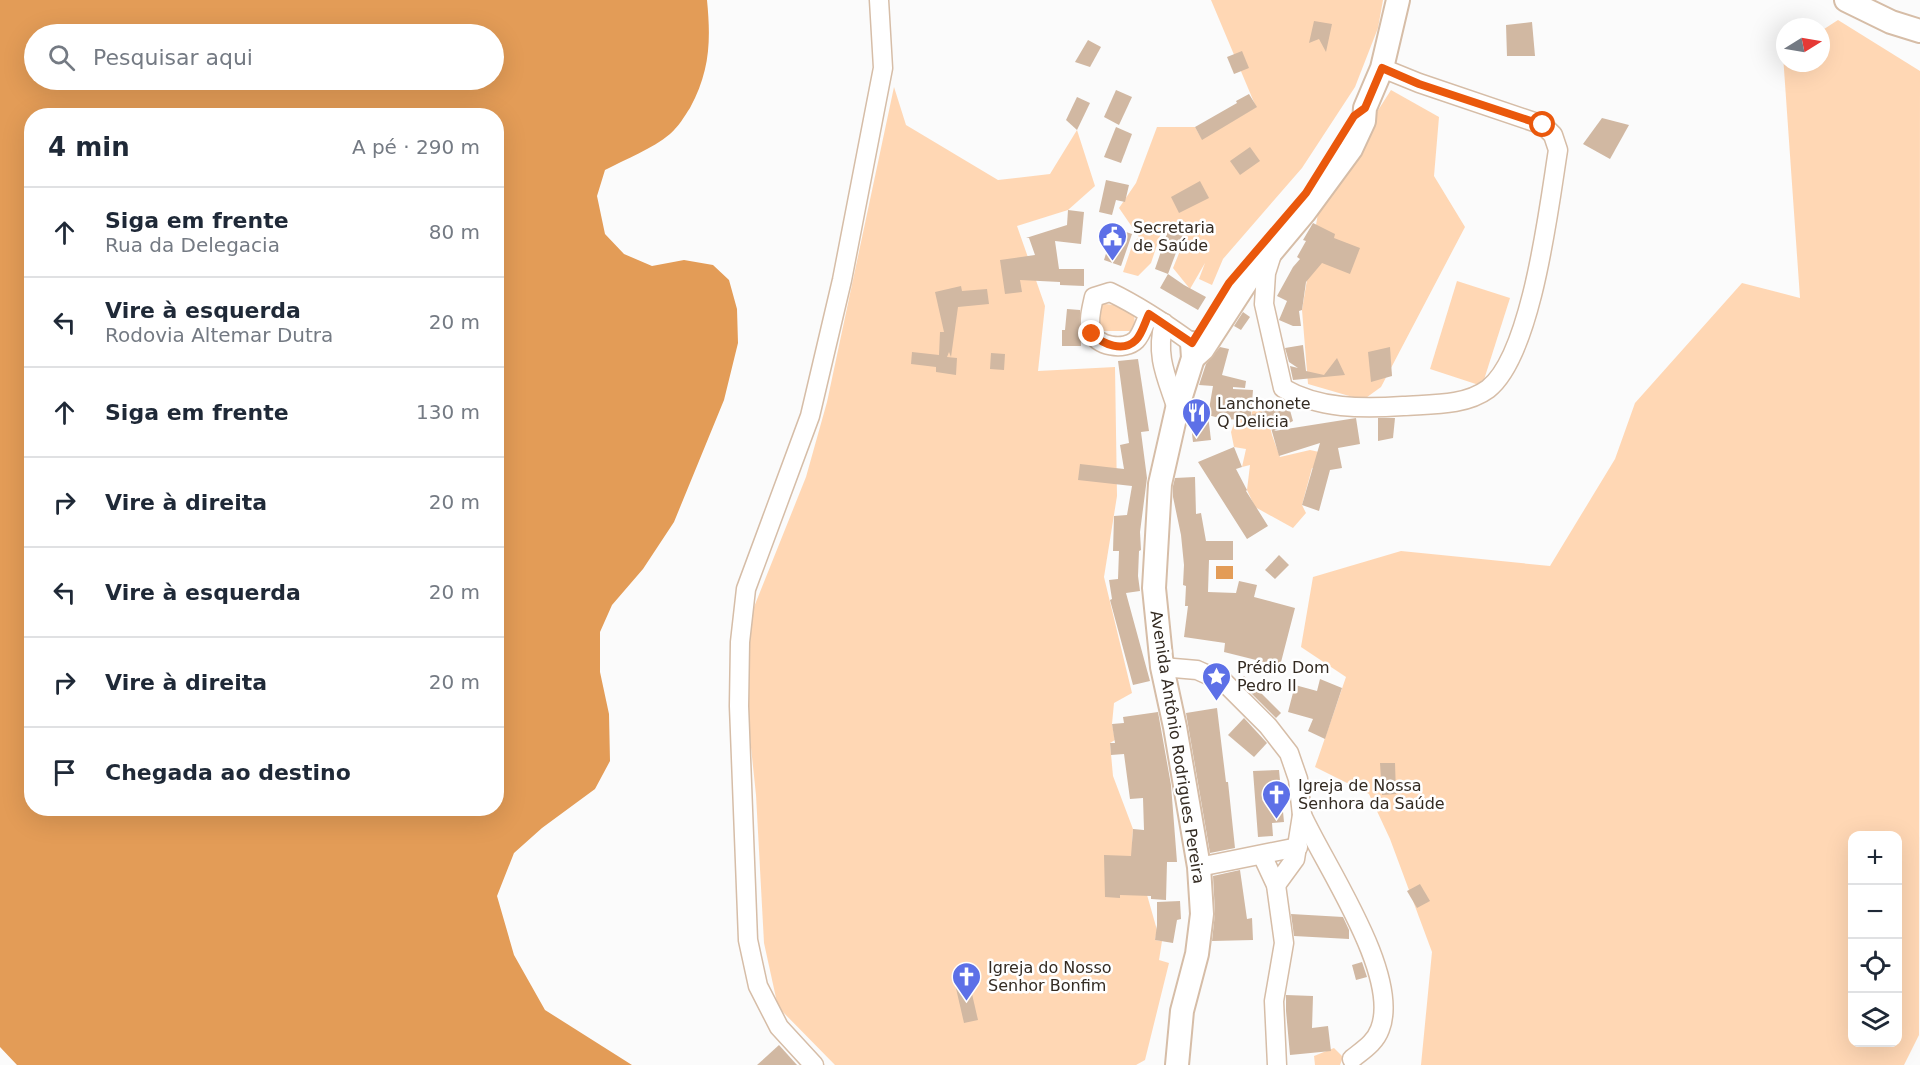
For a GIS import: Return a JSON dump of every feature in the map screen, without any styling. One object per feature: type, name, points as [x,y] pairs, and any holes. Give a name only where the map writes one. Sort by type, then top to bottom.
[{"type":"street","points":[[814,1065],[778,1027],[758,986],[748,940],[739,706],[740,642],[747,589],[810,416],[842,280],[883,68],[879,0]]},
{"type":"street","points":[[1196,350],[1247,281],[1304,213],[1345,158],[1364,121],[1365,108],[1382,68],[1398,0]]},
{"type":"street","points":[[1845,0],[1891,22],[1920,31]]},
{"type":"street","points":[[1273,250],[1266,273],[1264,304],[1283,388],[1300,398],[1325,404],[1378,408],[1458,401],[1473,398],[1489,388],[1509,362],[1533,295],[1558,150],[1553,135],[1543,125],[1419,84],[1382,68]]},
{"type":"street","points":[[1196,350],[1229,283],[1306,193],[1354,116],[1365,108]]},
{"type":"street","points":[[1177,409],[1160,354],[1157,319],[1196,350]]},
{"type":"street","name":"Avenida Antônio Rodrigues Pereira","points":[[1177,1065],[1182,1011],[1201,933],[1202,914],[1199,867],[1175,727],[1162,667],[1154,588],[1160,483],[1177,409],[1196,350]]},
{"type":"street","points":[[1162,667],[1197,670],[1224,682],[1268,726],[1289,753],[1298,779],[1302,815],[1295,859],[1276,885]]},
{"type":"street","points":[[1302,815],[1360,925],[1372,954],[1383,994],[1383,1021],[1379,1032],[1374,1041],[1352,1059]]},
{"type":"street","points":[[1199,867],[1298,847]]},
{"type":"street","points":[[1262,855],[1276,885],[1284,943],[1274,1001],[1277,1065]]},
{"type":"shaded area","points":[[0,0],[707,0],[708,56],[702,81],[690,108],[670,134],[647,149],[605,170],[597,196],[605,234],[624,254],[652,266],[684,260],[713,265],[729,280],[737,309],[738,343],[724,400],[674,522],[643,569],[612,605],[600,632],[600,672],[609,714],[610,761],[595,789],[542,828],[514,853],[497,896],[514,955],[545,1010],[632,1065],[17,1065],[0,1047]]},
{"type":"shaded area","points":[[1211,0],[1383,0],[1378,28],[1355,87],[1302,168],[1223,259],[1212,285],[1199,279],[1205,263],[1190,289],[1173,268],[1184,241],[1180,225],[1165,221],[1151,263],[1138,276],[1123,272],[1133,243],[1139,237],[1119,208],[1136,183],[1157,127],[1195,127],[1202,139],[1256,107]]},
{"type":"shaded area","points":[[1838,20],[1920,71],[1919,1035],[1904,1065],[1421,1065],[1432,952],[1390,839],[1369,794],[1315,767],[1346,677],[1301,647],[1313,577],[1401,551],[1550,566],[1615,459],[1635,403],[1742,283],[1800,298],[1784,72],[1830,72],[1830,25]]},
{"type":"shaded area","points":[[894,87],[906,125],[998,180],[1050,174],[1077,130],[1095,186],[1068,210],[1017,226],[1045,306],[1038,371],[1115,367],[1117,496],[1104,577],[1132,693],[1114,703],[1112,724],[1115,740],[1110,743],[1113,776],[1133,829],[1132,842],[1157,930],[1155,940],[1162,941],[1159,960],[1169,963],[1145,1060],[1136,1065],[835,1065],[778,1007],[764,943],[756,795],[740,642],[806,477],[827,402]]},
{"type":"shaded area","points":[[1391,90],[1439,117],[1434,176],[1465,227],[1381,387],[1363,400],[1308,384],[1302,310],[1320,201]]},
{"type":"shaded area","points":[[1457,281],[1510,298],[1482,386],[1430,369]]},
{"type":"shaded area","points":[[1096,303],[1134,307],[1135,331],[1095,331]]},
{"type":"shaded area","points":[[1265,406],[1280,457],[1310,450],[1324,453],[1327,471],[1312,468],[1302,505],[1306,513],[1293,528],[1255,507],[1247,490],[1250,465],[1242,467],[1246,449],[1234,447],[1231,432],[1236,418],[1251,420],[1252,410]]},
{"type":"shaded area","points":[[1216,566],[1233,566],[1233,579],[1216,579]]},
{"type":"shaded area","points":[[1334,1048],[1343,1057],[1340,1065],[1315,1065],[1314,1056]]},
{"type":"building","points":[[1314,21],[1332,24],[1326,52],[1319,39],[1309,43]]},
{"type":"building","points":[[1532,22],[1535,56],[1507,56],[1506,25]]},
{"type":"building","points":[[1088,40],[1101,47],[1090,67],[1075,62]]},
{"type":"building","points":[[1242,51],[1249,68],[1234,74],[1227,57]]},
{"type":"building","points":[[1116,90],[1132,97],[1119,125],[1104,117]]},
{"type":"building","points":[[1249,94],[1257,107],[1202,140],[1195,127]]},
{"type":"building","points":[[1077,97],[1090,103],[1077,130],[1066,120]]},
{"type":"building","points":[[1602,118],[1629,125],[1610,159],[1583,144]]},
{"type":"building","points":[[1116,127],[1132,134],[1121,163],[1104,157]]},
{"type":"building","points":[[1250,147],[1260,161],[1240,175],[1230,161]]},
{"type":"building","points":[[1106,180],[1129,185],[1125,202],[1116,200],[1112,215],[1099,212]]},
{"type":"building","points":[[1200,181],[1209,198],[1179,213],[1171,197]]},
{"type":"building","points":[[1068,210],[1084,212],[1081,244],[1055,241],[1059,269],[1084,269],[1084,286],[1020,280],[1022,292],[1005,294],[1000,260],[1035,255],[1029,238],[1026,238],[1067,225]]},
{"type":"building","points":[[1313,223],[1335,234],[1334,238],[1360,248],[1350,274],[1322,263],[1306,282],[1302,310],[1299,311],[1301,326],[1293,326],[1279,320],[1287,301],[1277,296],[1300,259],[1297,257],[1306,241],[1303,240]]},
{"type":"building","points":[[1114,228],[1132,234],[1121,266],[1104,260]]},
{"type":"building","points":[[1169,228],[1182,232],[1184,241],[1180,242],[1168,274],[1155,269]]},
{"type":"building","points":[[1168,274],[1206,297],[1198,310],[1160,288]]},
{"type":"building","points":[[961,286],[962,291],[987,289],[989,304],[958,307],[951,357],[949,352],[947,357],[957,358],[956,375],[936,372],[936,367],[911,364],[912,352],[939,355],[940,332],[944,332],[935,292]]},
{"type":"building","points":[[1067,309],[1080,310],[1081,346],[1062,346],[1062,330],[1065,330]]},
{"type":"building","points":[[1243,312],[1250,317],[1241,330],[1234,326]]},
{"type":"building","points":[[1303,345],[1306,371],[1324,375],[1337,358],[1345,375],[1293,380],[1290,366],[1298,368],[1289,362],[1285,348]]},
{"type":"building","points":[[1220,347],[1229,349],[1222,375],[1246,381],[1245,388],[1233,387],[1233,389],[1253,390],[1251,415],[1288,403],[1293,421],[1274,431],[1356,418],[1360,444],[1338,448],[1342,468],[1330,470],[1319,511],[1302,505],[1320,443],[1279,456],[1269,421],[1223,419],[1208,415],[1213,386],[1199,385],[1206,364]]},
{"type":"building","points":[[1390,347],[1392,376],[1371,382],[1368,352]]},
{"type":"building","points":[[991,353],[1005,354],[1004,370],[990,369]]},
{"type":"building","points":[[1138,359],[1149,431],[1141,432],[1147,478],[1140,532],[1141,550],[1139,551],[1138,576],[1140,591],[1126,593],[1150,681],[1133,685],[1110,600],[1112,599],[1109,580],[1118,579],[1119,551],[1113,551],[1114,516],[1127,515],[1132,486],[1078,480],[1080,464],[1124,469],[1120,445],[1129,443],[1118,361]]},
{"type":"building","points":[[1208,415],[1211,440],[1193,442],[1190,417]]},
{"type":"building","points":[[1378,418],[1395,418],[1393,438],[1378,441]]},
{"type":"building","points":[[1234,447],[1242,467],[1236,469],[1246,491],[1268,526],[1247,539],[1198,462]]},
{"type":"building","points":[[1195,477],[1196,514],[1201,513],[1206,541],[1233,541],[1233,560],[1209,560],[1208,592],[1236,593],[1239,581],[1257,585],[1254,597],[1295,608],[1280,666],[1224,652],[1225,643],[1184,637],[1188,606],[1185,606],[1186,586],[1183,585],[1181,535],[1173,486],[1175,478]]},
{"type":"building","points":[[1279,555],[1289,565],[1275,579],[1265,570]]},
{"type":"building","points":[[1244,676],[1281,713],[1276,718],[1239,681]]},
{"type":"building","points":[[1320,679],[1342,688],[1325,739],[1308,731],[1313,719],[1288,712],[1295,685],[1317,691]]},
{"type":"building","points":[[1217,708],[1235,848],[1210,853],[1186,713]]},
{"type":"building","points":[[1158,712],[1171,785],[1177,862],[1167,862],[1166,900],[1151,899],[1151,896],[1105,897],[1104,855],[1131,856],[1133,829],[1144,830],[1143,798],[1130,799],[1124,754],[1111,755],[1110,743],[1115,743],[1112,724],[1124,723],[1123,717]]},
{"type":"building","points":[[1244,718],[1267,743],[1254,757],[1228,735]]},
{"type":"building","points":[[1380,763],[1395,763],[1396,794],[1382,795]]},
{"type":"building","points":[[1279,770],[1284,822],[1272,823],[1273,836],[1258,837],[1253,771]]},
{"type":"building","points":[[1240,870],[1247,919],[1252,918],[1253,940],[1212,941],[1215,913],[1213,876]]},
{"type":"building","points":[[1420,884],[1430,901],[1417,908],[1407,891]]},
{"type":"building","points":[[1180,901],[1181,919],[1177,920],[1173,943],[1155,940],[1157,902]]},
{"type":"building","points":[[1291,914],[1343,917],[1349,930],[1349,939],[1294,936]]},
{"type":"building","points":[[1362,962],[1367,977],[1356,980],[1352,965]]},
{"type":"building","name":"Igreja do Nosso Senhor Bonfim","points":[[969,981],[978,1020],[964,1023],[955,984]]},
{"type":"building","points":[[1286,995],[1313,996],[1312,1028],[1328,1026],[1331,1051],[1290,1055]]},
{"type":"building","points":[[779,1045],[797,1065],[757,1065]]},
{"type":"place","name":"Secretaria de Saúde","points":[[1112,262]]},
{"type":"place","name":"Lanchonete Q Delicia","points":[[1196,438]]},
{"type":"place","name":"Prédio Dom Pedro II","points":[[1216,702]]},
{"type":"place","name":"Igreja de Nossa Senhora da Saúde","points":[[1277,820]]},
{"type":"place","name":"Igreja do Nosso Senhor Bonfim","points":[[967,1002]]},
{"type":"route","points":[[1092,334],[1102,342],[1120,347],[1129,345],[1137,339],[1149,314],[1192,343],[1229,283],[1265,238],[1306,193],[1354,116],[1365,108],[1382,68],[1419,84],[1543,125]]}]
